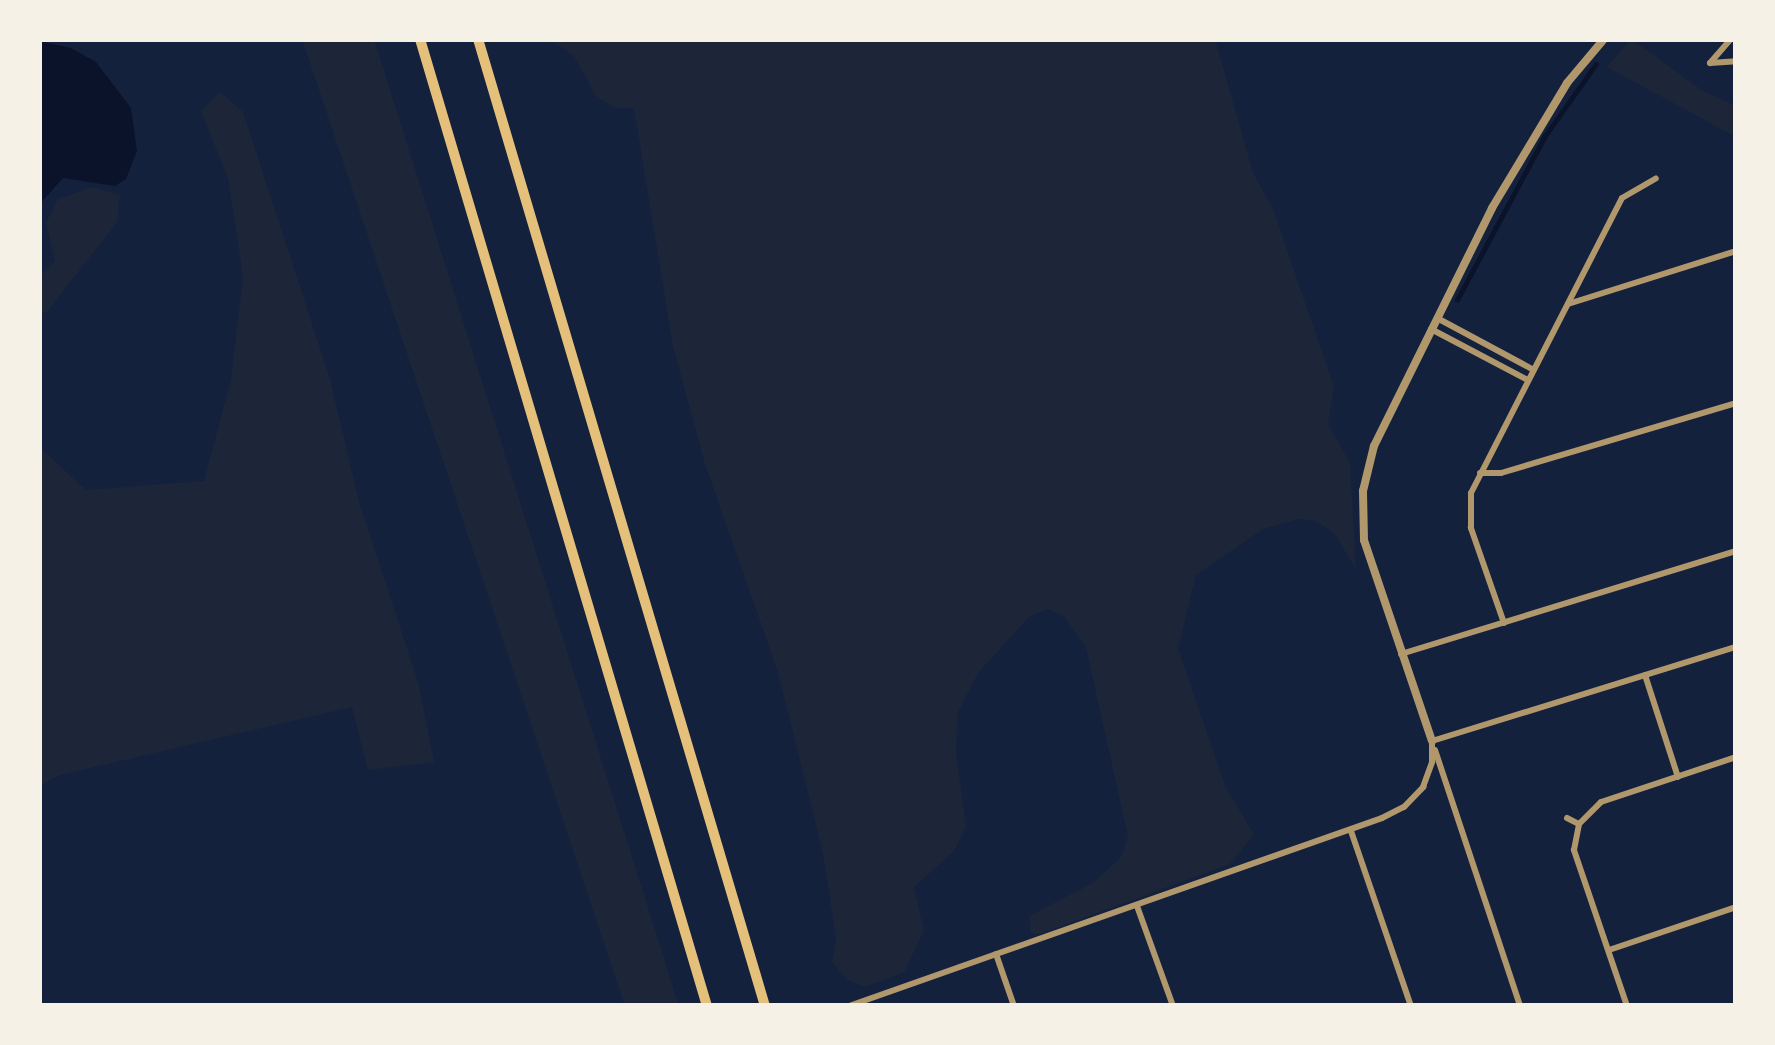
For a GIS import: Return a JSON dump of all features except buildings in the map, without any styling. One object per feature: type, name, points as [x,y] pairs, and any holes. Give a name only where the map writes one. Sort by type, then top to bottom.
[{"type":"highway","points":[[420,39],[707,1006]]},
{"type":"highway","points":[[478,39],[765,1006]]},
{"type":"street","points":[[1520,1006],[1364,540],[1363,491],[1374,446],[1533,136],[1604,39]]},
{"type":"street","points":[[1731,39],[1710,64],[1736,61]]},
{"type":"street","points":[[1504,623],[1471,528],[1468,509],[1480,472],[1622,198],[1656,178]]},
{"type":"street","points":[[1568,304],[1736,251]]},
{"type":"street","points":[[1437,318],[1532,369]]},
{"type":"street","points":[[1432,329],[1526,379]]},
{"type":"street","points":[[1480,472],[1501,473],[1736,403]]},
{"type":"street","points":[[1400,654],[1736,551]]},
{"type":"street","points":[[1432,741],[1736,647]]},
{"type":"street","points":[[1645,675],[1678,777]]},
{"type":"street","points":[[849,1006],[1351,831],[1416,796],[1430,776],[1432,741]]},
{"type":"street","points":[[1627,1006],[1574,850],[1579,824],[1601,802],[1736,757]]},
{"type":"street","points":[[1567,818],[1579,824]]},
{"type":"street","points":[[1351,831],[1411,1006]]},
{"type":"street","points":[[1138,906],[1173,1006]]},
{"type":"street","points":[[1608,950],[1736,907]]},
{"type":"street","points":[[996,955],[1014,1006]]},
{"type":"shaded area","points":[[302,39],[374,39],[679,1006],[625,1006]]},
{"type":"shaded area","points":[[532,39],[1215,39],[1253,173],[1273,209],[1334,387],[1328,424],[1350,463],[1356,570],[1335,534],[1316,521],[1299,519],[1263,529],[1196,575],[1178,649],[1226,788],[1254,834],[1230,864],[1040,934],[1031,933],[1029,916],[1093,883],[1122,856],[1128,836],[1086,647],[1064,616],[1047,609],[1029,617],[978,673],[958,712],[956,752],[966,827],[954,851],[914,887],[924,931],[904,972],[865,987],[847,980],[832,962],[836,938],[823,853],[778,672],[705,464],[673,346],[634,108],[615,108],[596,96],[574,56],[552,41]]},
{"type":"shaded area","points":[[1631,39],[1703,91],[1736,106],[1736,137],[1607,67]]},
{"type":"shaded area","points":[[39,41],[71,48],[96,62],[131,108],[137,151],[126,179],[115,186],[63,178],[39,205]]},
{"type":"shaded area","points":[[220,92],[243,112],[330,379],[359,502],[419,685],[434,762],[368,770],[352,707],[60,775],[39,786],[39,447],[86,490],[204,481],[231,380],[243,276],[228,178],[201,111]]},
{"type":"shaded area","points":[[92,187],[120,195],[117,222],[46,313],[39,312],[39,277],[55,261],[46,223],[58,199]]},
{"type":"waterway","points":[[1457,300],[1545,136],[1596,64]]}]
